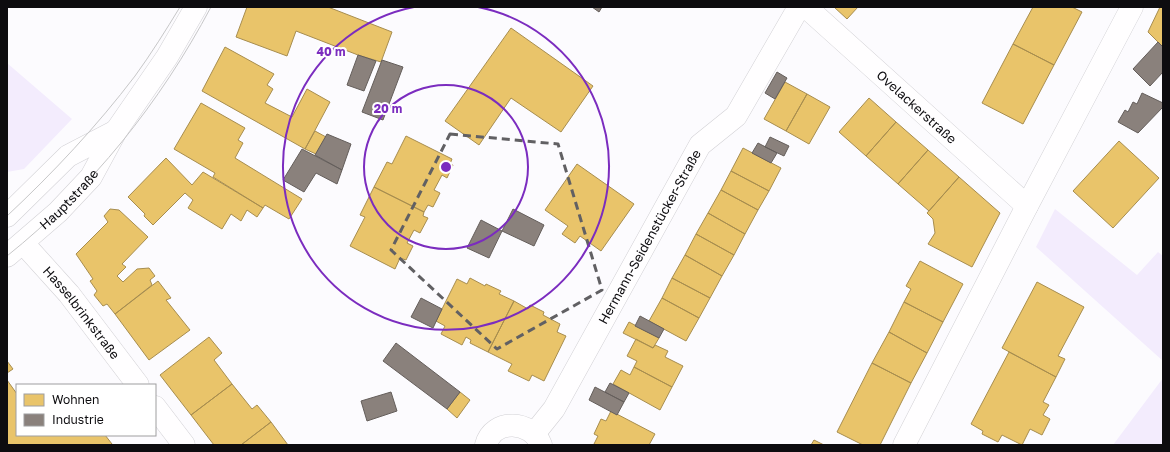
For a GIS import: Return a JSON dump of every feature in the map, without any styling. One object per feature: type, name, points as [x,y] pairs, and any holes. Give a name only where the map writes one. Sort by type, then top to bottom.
[{"type":"street","name":"Hauptstraße","points":[[15,249],[58,212],[91,178],[116,131],[167,57],[196,7]]},
{"type":"street","name":"Hermann-Seidenstücker-Straße","points":[[486,445],[487,441],[494,432],[503,427],[514,425],[526,427],[537,440],[700,145],[736,116],[799,7]]},
{"type":"street","name":"Ovelackerstraße","points":[[806,7],[1027,206]]},
{"type":"street","points":[[904,445],[1027,206],[1132,7]]},
{"type":"street","name":"Hauptstraße","points":[[7,216],[68,156],[116,131]]},
{"type":"street","name":"Hasselbrinkstraße","points":[[7,225],[15,249],[69,294],[137,384]]},
{"type":"street","points":[[156,408],[184,445]]},
{"type":"highlighted area","points":[[450,134],[558,144],[602,290],[497,349],[391,250]]},
{"type":"shaded area","points":[[7,63],[72,119],[24,169],[7,172]]},
{"type":"shaded area","points":[[1055,209],[1137,275],[1158,252],[1163,256],[1163,361],[1036,247]]},
{"type":"shaded area","points":[[1163,378],[1163,445],[1113,445]]},
{"type":"building: Wohnen","points":[[247,7],[328,7],[392,32],[381,62],[358,55],[296,31],[287,56],[236,37]]},
{"type":"building: Wohnen","points":[[834,7],[858,7],[847,19]]},
{"type":"building: Wohnen","points":[[1033,7],[1072,7],[1082,12],[1054,65],[1013,44]]},
{"type":"building: Wohnen","points":[[1160,7],[1163,7],[1163,47],[1148,32]]},
{"type":"building: Wohnen","points":[[511,28],[593,86],[561,132],[511,98],[479,145],[445,121]]},
{"type":"building: Wohnen","points":[[1013,44],[1054,65],[1023,124],[982,103]]},
{"type":"building: Wohnen","points":[[225,47],[274,74],[267,85],[273,89],[265,103],[292,117],[307,89],[330,102],[305,149],[202,91]]},
{"type":"building: Wohnen","points":[[785,82],[807,94],[786,131],[764,119]]},
{"type":"building: Wohnen","points":[[807,94],[830,107],[809,144],[786,131]]},
{"type":"building: Wohnen","points":[[869,98],[896,122],[866,156],[839,132]]},
{"type":"building: Wohnen","points":[[201,103],[245,128],[238,140],[243,143],[235,158],[302,199],[289,219],[265,205],[263,208],[213,177],[215,173],[174,149]]},
{"type":"building: Wohnen","points":[[896,122],[928,150],[898,184],[866,156]]},
{"type":"building: Wohnen","points":[[315,131],[326,137],[316,154],[305,149]]},
{"type":"building: Wohnen","points":[[406,136],[452,159],[450,164],[453,165],[447,178],[442,175],[434,190],[440,193],[433,207],[428,205],[424,212],[374,187],[387,162],[392,164]]},
{"type":"building: Wohnen","points":[[1119,141],[1159,178],[1113,228],[1073,191]]},
{"type":"building: Wohnen","points":[[743,148],[781,168],[769,191],[731,171]]},
{"type":"building: Wohnen","points":[[928,150],[959,177],[929,211],[898,184]]},
{"type":"building: Wohnen","points":[[166,158],[192,185],[203,172],[263,208],[257,217],[247,210],[241,221],[231,214],[222,229],[188,208],[193,200],[185,193],[153,225],[144,216],[145,214],[128,197]]},
{"type":"building: Wohnen","points":[[577,164],[634,204],[601,251],[580,236],[575,243],[562,234],[568,226],[545,210]]},
{"type":"building: Wohnen","points":[[731,171],[769,191],[758,210],[721,190]]},
{"type":"building: Wohnen","points":[[959,177],[1000,213],[972,267],[928,244],[935,233],[933,219],[927,213]]},
{"type":"building: Wohnen","points":[[374,187],[424,212],[423,216],[428,218],[420,233],[414,230],[407,243],[413,246],[406,260],[400,258],[395,269],[350,246],[365,217],[360,215]]},
{"type":"building: Wohnen","points":[[721,190],[758,210],[745,234],[708,213]]},
{"type":"building: Wohnen","points":[[110,209],[119,210],[148,237],[122,264],[126,267],[117,276],[123,282],[137,269],[149,268],[155,276],[150,280],[152,285],[115,314],[107,304],[103,306],[94,295],[97,291],[90,281],[93,279],[76,254],[108,222],[104,216]]},
{"type":"building: Wohnen","points":[[708,213],[745,234],[734,255],[696,234]]},
{"type":"building: Wohnen","points":[[696,234],[734,255],[722,276],[685,255]]},
{"type":"building: Wohnen","points":[[685,255],[722,276],[710,298],[672,278]]},
{"type":"building: Wohnen","points":[[920,261],[963,284],[943,322],[904,302],[911,289],[906,286]]},
{"type":"building: Wohnen","points":[[470,278],[485,286],[486,284],[501,291],[499,294],[514,301],[488,352],[470,343],[471,340],[466,337],[462,345],[441,334],[445,326],[436,321],[457,279],[467,284]]},
{"type":"building: Wohnen","points":[[672,278],[710,298],[699,318],[662,298]]},
{"type":"building: Wohnen","points":[[158,281],[171,298],[166,300],[190,330],[149,360],[115,314]]},
{"type":"building: Wohnen","points":[[1037,282],[1084,307],[1058,356],[1065,359],[1056,377],[1002,348]]},
{"type":"building: Wohnen","points":[[662,298],[699,318],[686,341],[649,321]]},
{"type":"building: Wohnen","points":[[514,301],[528,309],[530,305],[544,312],[543,315],[560,324],[557,332],[566,336],[544,381],[532,375],[529,381],[508,371],[512,364],[488,352]]},
{"type":"building: Wohnen","points":[[904,302],[943,322],[927,353],[889,332]]},
{"type":"building: Wohnen","points":[[629,322],[659,338],[653,348],[623,333]]},
{"type":"building: Wohnen","points":[[889,332],[927,353],[911,383],[872,363]]},
{"type":"building: Wohnen","points":[[209,337],[222,353],[214,360],[232,384],[191,415],[160,375]]},
{"type":"building: Wohnen","points":[[636,339],[653,348],[655,345],[668,351],[665,357],[683,366],[672,387],[634,367],[637,361],[627,356]]},
{"type":"building: Wohnen","points":[[1009,352],[1056,377],[1043,402],[1049,405],[1043,415],[1050,419],[1042,435],[1030,429],[1022,445],[1002,435],[998,442],[982,434],[983,431],[971,424]]},
{"type":"building: Wohnen","points":[[7,361],[13,369],[7,373]]},
{"type":"building: Wohnen","points":[[872,363],[911,383],[880,445],[863,445],[837,432]]},
{"type":"building: Wohnen","points":[[634,367],[672,387],[660,410],[613,384],[621,370],[630,375]]},
{"type":"building: Wohnen","points":[[7,380],[16,393],[16,436],[106,436],[112,444],[110,445],[7,445]]},
{"type":"building: Wohnen","points":[[232,384],[252,409],[257,405],[271,422],[241,445],[214,445],[191,415]]},
{"type":"building: Wohnen","points":[[460,392],[470,400],[457,418],[447,409]]},
{"type":"building: Wohnen","points":[[611,411],[655,434],[649,445],[594,444],[598,436],[594,434],[601,419],[606,421]]},
{"type":"building: Wohnen","points":[[271,422],[288,445],[241,445]]},
{"type":"building: Wohnen","points":[[814,440],[824,445],[811,445]]},
{"type":"building: Industrie","points":[[592,7],[602,7],[599,12]]},
{"type":"building: Industrie","points":[[1158,42],[1163,47],[1163,72],[1150,86],[1133,69]]},
{"type":"building: Industrie","points":[[358,55],[376,61],[364,91],[347,85]]},
{"type":"building: Industrie","points":[[382,60],[403,67],[383,120],[362,112]]},
{"type":"building: Industrie","points":[[777,72],[787,78],[775,99],[765,93]]},
{"type":"building: Industrie","points":[[1142,93],[1163,103],[1163,107],[1138,133],[1118,122],[1125,110],[1128,112],[1133,102],[1137,104]]},
{"type":"building: Industrie","points":[[327,134],[351,144],[342,170],[315,155]]},
{"type":"building: Industrie","points":[[770,137],[789,146],[784,156],[765,147]]},
{"type":"building: Industrie","points":[[758,143],[777,153],[771,163],[752,153]]},
{"type":"building: Industrie","points":[[302,149],[342,170],[337,184],[316,173],[304,192],[283,180]]},
{"type":"building: Industrie","points":[[513,209],[544,225],[534,246],[502,231]]},
{"type":"building: Industrie","points":[[481,220],[502,231],[489,258],[467,248]]},
{"type":"building: Industrie","points":[[421,298],[442,309],[433,328],[411,317]]},
{"type":"building: Industrie","points":[[640,316],[664,329],[659,338],[635,326]]},
{"type":"building: Industrie","points":[[396,343],[460,392],[447,409],[383,361]]},
{"type":"building: Industrie","points":[[610,383],[629,393],[624,402],[605,392]]},
{"type":"building: Industrie","points":[[595,387],[624,402],[617,415],[589,400]]},
{"type":"building: Industrie","points":[[391,392],[397,411],[367,421],[361,401]]},
{"type":"tram line","points":[[7,216],[58,166],[120,95],[141,68],[180,7]]},
{"type":"tram line","points":[[7,256],[68,202],[122,142],[170,77],[211,7]]}]
